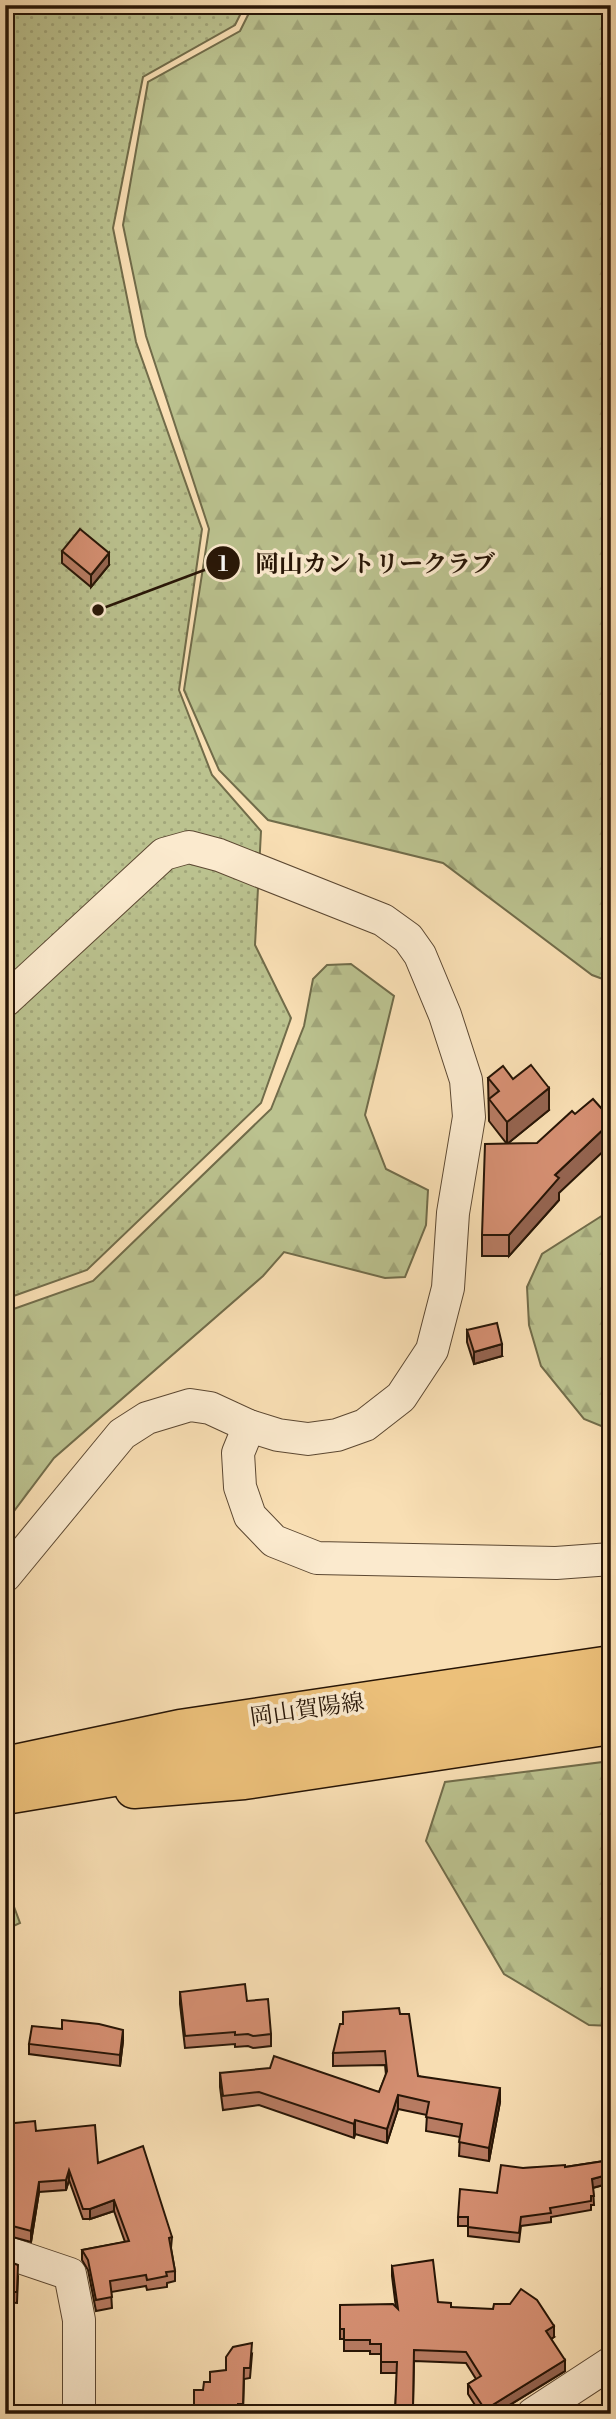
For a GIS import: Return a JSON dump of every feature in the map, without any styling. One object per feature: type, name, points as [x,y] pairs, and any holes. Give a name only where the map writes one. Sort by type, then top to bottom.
[{"type":"main road","name":"岡山賀陽線","points":[[5,1768],[180,1729],[611,1665]]},
{"type":"main road","points":[[5,1768],[194,1746],[611,1679]]},
{"type":"main road","points":[[5,1798],[216,1760],[611,1702]]},
{"type":"main road","points":[[5,1798],[244,1780],[611,1725]]},
{"type":"street","points":[[5,1001],[164,854],[189,847],[219,855],[383,920],[408,938],[420,955],[458,1052],[466,1080],[469,1117],[453,1213],[447,1288],[432,1350],[401,1397],[365,1425],[337,1435],[308,1439],[278,1436],[210,1408],[190,1405],[147,1418],[122,1434],[5,1576]]},
{"type":"street","points":[[249,1426],[238,1453],[240,1487],[250,1516],[274,1541],[317,1558],[556,1563],[611,1559]]},
{"type":"street","points":[[5,2252],[71,2274],[79,2320],[79,2414]]},
{"type":"street","points":[[533,2414],[611,2363]]},
{"type":"green space","points":[[5,5],[245,5],[235,25],[143,77],[113,228],[136,342],[202,529],[179,690],[212,775],[261,831],[255,945],[291,1018],[261,1103],[87,1270],[5,1299]]},
{"type":"green space","points":[[253,5],[611,5],[611,982],[592,975],[443,863],[268,820],[219,770],[184,690],[209,529],[146,336],[123,225],[148,82],[240,31]]},
{"type":"green space","points":[[351,964],[394,996],[365,1115],[386,1169],[428,1190],[426,1225],[405,1277],[385,1278],[284,1252],[263,1276],[54,1458],[5,1523],[5,1312],[93,1281],[271,1109],[304,1026],[313,979],[327,965]]},
{"type":"green space","points":[[611,1210],[611,1430],[584,1419],[541,1366],[529,1325],[527,1287],[542,1254]]},
{"type":"green space","points":[[611,1761],[611,2026],[589,2025],[504,1974],[426,1841],[445,1782]]},
{"type":"green space","points":[[5,1888],[20,1923],[5,1930]]},
{"type":"building","points":[[80,529],[109,553],[91,575],[62,551]]},
{"type":"building","points":[[531,1065],[549,1088],[507,1122],[489,1099],[499,1091],[488,1078],[503,1066],[513,1079]]},
{"type":"building","points":[[593,1099],[611,1122],[555,1175],[559,1178],[509,1235],[482,1235],[485,1144],[537,1143],[572,1111],[575,1114]]},
{"type":"building","points":[[497,1323],[502,1344],[474,1352],[467,1330]]},
{"type":"building","points":[[245,1984],[247,2001],[268,1999],[271,2034],[235,2035],[235,2032],[185,2036],[180,1992]]},
{"type":"building","points":[[399,2008],[400,2014],[409,2014],[418,2076],[500,2088],[489,2148],[459,2142],[462,2124],[426,2117],[429,2102],[398,2095],[387,2129],[355,2120],[354,2124],[259,2092],[223,2096],[220,2073],[270,2068],[274,2056],[379,2092],[387,2071],[385,2051],[333,2053],[340,2024],[343,2024],[343,2012]]},
{"type":"building","points":[[62,2020],[123,2030],[120,2055],[29,2044],[32,2026],[62,2029]]},
{"type":"building","points":[[35,2121],[36,2131],[95,2125],[98,2163],[143,2146],[172,2237],[169,2238],[175,2271],[166,2272],[167,2276],[147,2280],[146,2275],[110,2281],[112,2297],[96,2300],[88,2260],[82,2250],[129,2241],[114,2200],[83,2209],[69,2170],[66,2180],[39,2182],[31,2231],[5,2224],[5,2124]]},
{"type":"building","points":[[611,2160],[611,2174],[592,2179],[594,2196],[591,2196],[591,2201],[550,2208],[551,2213],[521,2217],[519,2233],[468,2227],[468,2217],[458,2217],[460,2189],[497,2193],[501,2165],[523,2168],[565,2167]]},
{"type":"building","points":[[5,2260],[18,2265],[17,2292],[5,2292]]},
{"type":"building","points":[[433,2260],[438,2302],[451,2303],[451,2307],[493,2309],[494,2304],[510,2304],[521,2289],[537,2300],[554,2326],[546,2331],[565,2360],[478,2414],[395,2414],[397,2362],[381,2362],[381,2344],[370,2344],[370,2340],[344,2340],[344,2329],[340,2329],[340,2305],[393,2304],[398,2309],[392,2266]],"holes":[[[414,2350],[466,2352],[481,2376],[468,2384],[482,2405],[413,2406]]]},
{"type":"building","points":[[252,2343],[250,2368],[244,2368],[243,2404],[238,2404],[238,2414],[94,2414],[194,2410],[194,2390],[203,2390],[204,2382],[210,2382],[210,2372],[226,2370],[226,2357],[233,2347]]},
{"type":"place","name":"岡山カントリークラブ","points":[[98,610]]}]
